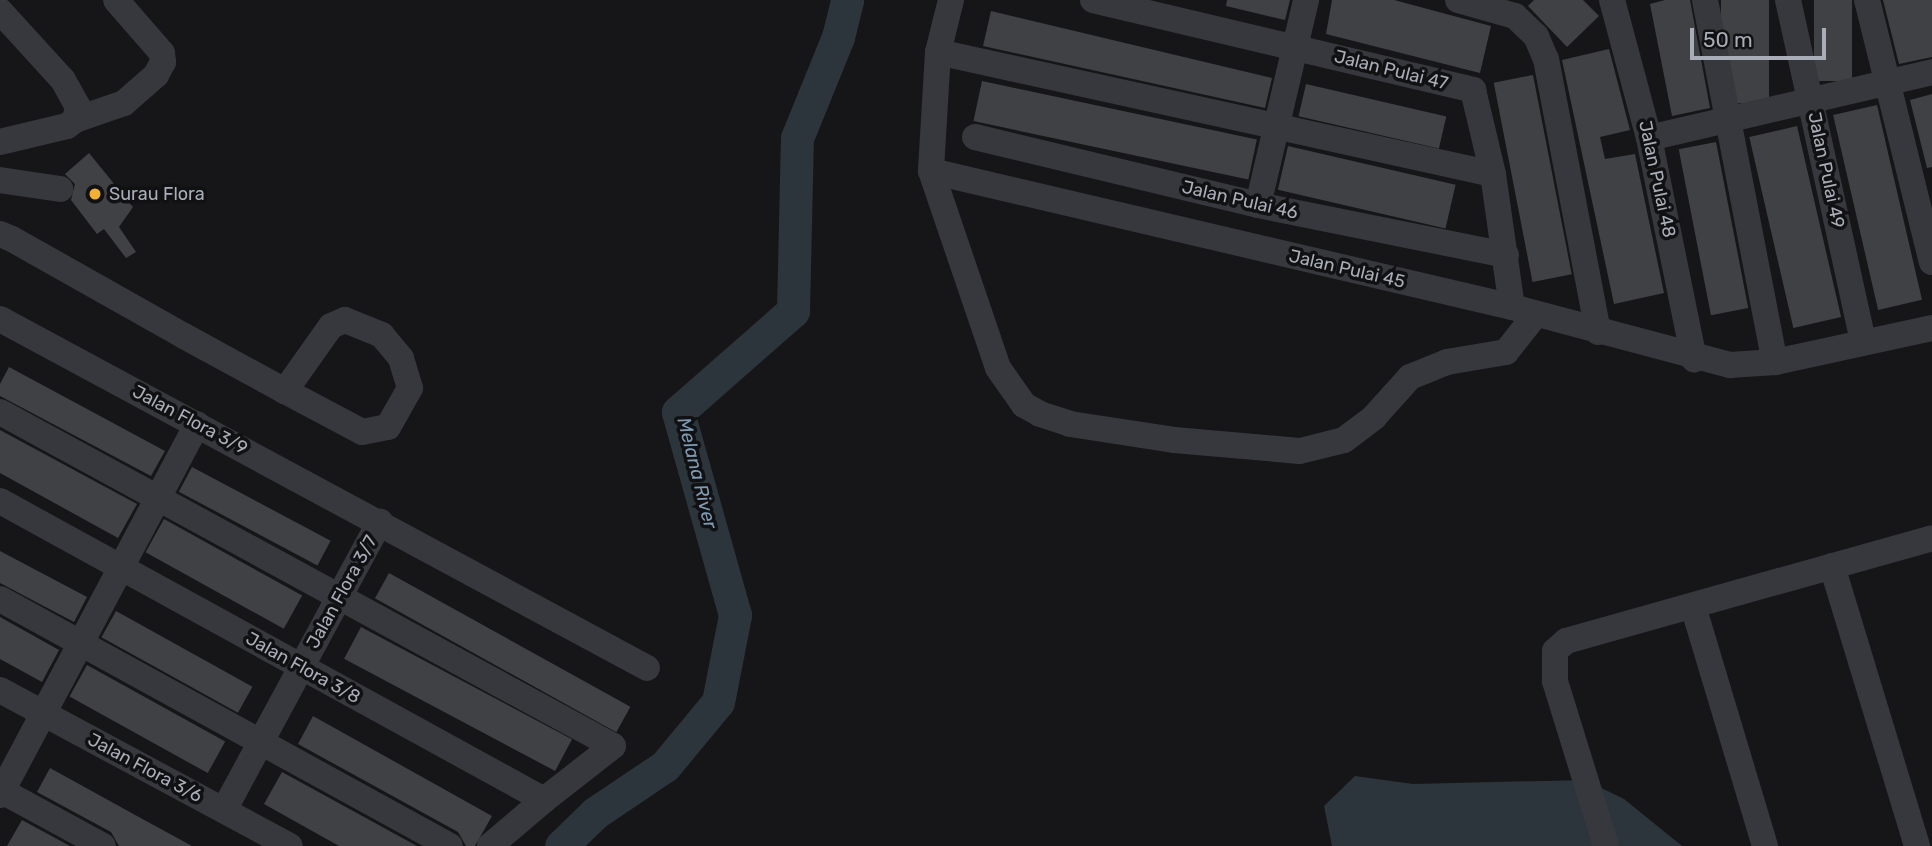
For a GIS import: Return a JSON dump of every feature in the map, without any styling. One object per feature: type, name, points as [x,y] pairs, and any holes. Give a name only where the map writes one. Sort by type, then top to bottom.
[{"type":"street","points":[[0,142],[56,130],[75,120],[124,103],[156,75],[163,62],[162,53],[116,0]]},
{"type":"street","points":[[951,0],[938,52],[931,171],[998,368],[1024,405],[1070,424],[1174,440],[1300,451],[1344,440],[1374,417],[1410,377],[1447,362],[1506,352],[1524,310]]},
{"type":"street","name":"Jalan Pulai 47","points":[[1093,0],[1473,90],[1493,174],[1506,255],[1524,310]]},
{"type":"street","points":[[1258,205],[1306,0]]},
{"type":"street","points":[[1458,0],[1515,16],[1536,36],[1546,59],[1598,332]]},
{"type":"street","name":"Jalan Pulai 48","points":[[1612,0],[1648,138],[1694,359]]},
{"type":"street","points":[[1705,0],[1775,362]]},
{"type":"street","name":"Jalan Pulai 49","points":[[1788,0],[1863,341]]},
{"type":"street","points":[[1867,0],[1932,262]]},
{"type":"street","points":[[0,11],[63,80],[78,107],[75,120]]},
{"type":"street","points":[[938,52],[1493,174]]},
{"type":"street","points":[[1648,138],[1730,123],[1932,72]]},
{"type":"street","name":"Jalan Pulai 46","points":[[975,138],[1258,205],[1506,255]]},
{"type":"street","name":"Jalan Pulai 45","points":[[931,171],[1524,310],[1694,359],[1750,366],[1932,328]]},
{"type":"street","points":[[0,180],[61,189]]},
{"type":"street","points":[[0,234],[285,391],[362,432],[388,427],[410,388],[401,358],[383,335],[345,320],[331,326],[285,391]]},
{"type":"street","name":"Jalan Flora 3/9","points":[[0,319],[647,668]]},
{"type":"street","points":[[0,412],[613,746],[490,846]]},
{"type":"street","points":[[103,846],[1,792],[197,424]]},
{"type":"street","name":"Jalan Flora 3/8","points":[[0,501],[544,800]]},
{"type":"street","name":"Jalan Flora 3/7","points":[[224,810],[380,522]]},
{"type":"street","points":[[1606,846],[1555,681],[1555,651],[1566,641],[1932,538]]},
{"type":"street","points":[[1832,566],[1917,846]]},
{"type":"street","points":[[0,599],[450,846]]},
{"type":"street","points":[[1693,606],[1765,846]]},
{"type":"street","name":"Jalan Flora 3/6","points":[[0,690],[290,846]]},
{"type":"shaded area","points":[[1355,776],[1413,784],[1585,780],[1624,799],[1682,846],[1332,846],[1324,806]]},
{"type":"building","points":[[1227,0],[1290,0],[1285,20],[1226,6]]},
{"type":"building","points":[[1332,0],[1394,0],[1491,26],[1480,73],[1326,34]]},
{"type":"building","points":[[1534,0],[1583,0],[1599,16],[1567,47],[1528,6]]},
{"type":"building","points":[[1665,0],[1690,0],[1710,108],[1672,116],[1650,4]]},
{"type":"building","points":[[1721,0],[1769,0],[1769,103],[1721,103]]},
{"type":"building","points":[[1814,0],[1852,0],[1852,81],[1814,81]]},
{"type":"building","points":[[1883,0],[1932,0],[1932,57],[1899,64]]},
{"type":"building","points":[[991,11],[1272,78],[1265,108],[983,46]]},
{"type":"building","points":[[1609,49],[1630,130],[1600,137],[1605,159],[1635,154],[1664,293],[1614,304],[1562,60]]},
{"type":"building","points":[[1533,75],[1572,274],[1532,282],[1494,83]]},
{"type":"building","points":[[982,81],[1257,139],[1248,180],[973,121]]},
{"type":"building","points":[[1306,84],[1446,116],[1439,149],[1299,116]]},
{"type":"building","points":[[1932,94],[1932,167],[1927,168],[1910,100]]},
{"type":"building","points":[[1877,105],[1922,300],[1878,310],[1833,115]]},
{"type":"building","points":[[1797,126],[1841,317],[1793,328],[1749,137]]},
{"type":"building","points":[[1716,142],[1748,308],[1711,315],[1679,149]]},
{"type":"building","points":[[1288,146],[1456,185],[1445,229],[1278,190]]},
{"type":"building","name":"Surau Flora","points":[[89,153],[133,207],[119,227],[136,252],[126,258],[104,229],[97,234],[71,200],[75,184],[65,174]]},
{"type":"building","points":[[9,367],[165,451],[151,476],[0,396],[0,384]]},
{"type":"building","points":[[0,430],[137,504],[118,538],[0,473]]},
{"type":"building","points":[[192,467],[331,541],[317,565],[179,492]]},
{"type":"building","points":[[164,519],[302,596],[284,629],[146,552]]},
{"type":"building","points":[[0,551],[87,597],[74,622],[0,583]]},
{"type":"building","points":[[389,573],[630,707],[616,732],[375,598]]},
{"type":"building","points":[[116,611],[252,687],[238,713],[101,637]]},
{"type":"building","points":[[0,617],[59,650],[42,682],[0,659]]},
{"type":"building","points":[[361,627],[572,739],[555,771],[344,659]]},
{"type":"building","points":[[87,665],[225,742],[208,773],[70,696]]},
{"type":"building","points":[[313,716],[492,816],[475,846],[466,846],[458,832],[298,744]]},
{"type":"building","points":[[50,768],[192,846],[119,846],[111,832],[37,792]]},
{"type":"building","points":[[282,772],[417,846],[339,846],[264,804]]},
{"type":"building","points":[[22,820],[70,846],[7,846]]},
{"type":"waterway","name":"Melana River","points":[[561,846],[595,813],[665,766],[718,702],[735,615],[678,412],[793,311],[797,138],[838,37],[847,0]]},
{"type":"place","name":"Surau Flora","points":[[95,194]]}]
